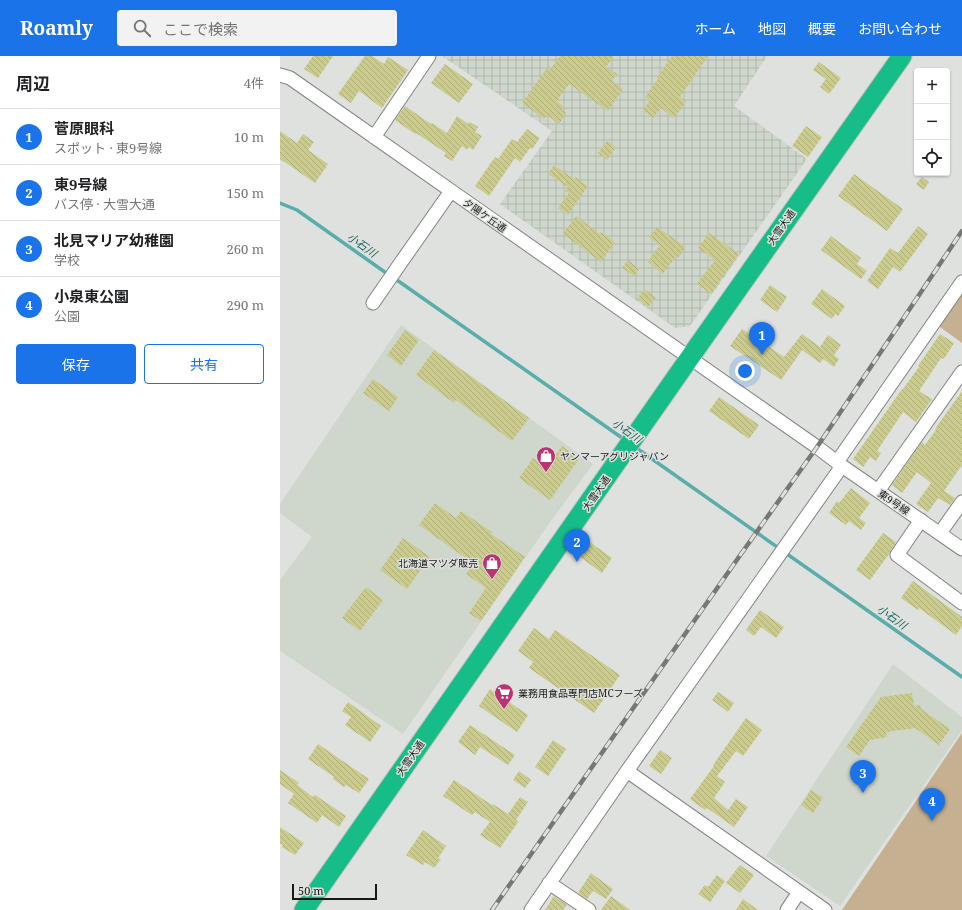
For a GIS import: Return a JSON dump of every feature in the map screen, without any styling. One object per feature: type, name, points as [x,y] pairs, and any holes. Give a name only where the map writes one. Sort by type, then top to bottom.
[{"type":"highway","name":"大雪大通","points":[[304,910],[642,425],[902,56]]},
{"type":"street","points":[[374,137],[430,56]]},
{"type":"street","name":"夕陽ケ丘通","points":[[280,75],[290,78],[689,358]]},
{"type":"street","points":[[375,300],[451,191]]},
{"type":"street","points":[[531,910],[794,534],[839,464],[962,282]]},
{"type":"street","name":"東9号線","points":[[689,358],[962,549]]},
{"type":"street","points":[[878,491],[962,372]]},
{"type":"street","points":[[940,534],[962,502]]},
{"type":"street","points":[[921,520],[896,555],[962,603]]},
{"type":"street","points":[[627,771],[825,910]]},
{"type":"street","points":[[549,884],[589,910]]},
{"type":"street","points":[[787,910],[799,892]]},
{"type":"shaded area","points":[[442,56],[767,56],[734,106],[807,159],[690,326],[675,328],[500,204],[552,131]]},
{"type":"shaded area","points":[[962,289],[962,343],[936,324]]},
{"type":"shaded area","points":[[401,325],[593,464],[548,525],[403,734],[280,651],[280,580],[312,537],[280,513],[280,504]]},
{"type":"shaded area","points":[[893,664],[962,717],[962,730],[840,906],[766,856]]},
{"type":"shaded area","points":[[962,733],[962,910],[842,910]]},
{"type":"building","points":[[313,56],[333,56],[318,78],[304,69]]},
{"type":"building","points":[[365,56],[372,56],[384,64],[388,57],[408,70],[382,108],[359,91],[351,103],[338,94]]},
{"type":"building","points":[[560,56],[614,56],[606,67],[617,74],[612,81],[623,89],[608,111],[569,84],[557,101],[564,107],[562,110],[566,113],[559,124],[547,115],[544,119],[522,103],[547,68],[550,70]]},
{"type":"building","points":[[672,56],[708,56],[680,97],[686,102],[674,118],[661,108],[653,118],[643,110],[650,100],[645,97]]},
{"type":"building","points":[[819,62],[841,78],[829,94],[820,87],[826,79],[813,70]]},
{"type":"building","points":[[445,64],[473,84],[459,103],[431,83]]},
{"type":"building","points":[[405,106],[447,133],[457,116],[468,124],[470,122],[478,127],[475,132],[482,136],[473,150],[469,147],[467,150],[462,146],[452,161],[444,156],[446,153],[395,120]]},
{"type":"building","points":[[806,126],[822,137],[808,157],[792,146]]},
{"type":"building","points":[[527,129],[540,138],[532,149],[530,148],[520,162],[515,158],[489,196],[475,186],[495,157],[498,159],[512,139],[517,142]]},
{"type":"building","points":[[280,131],[297,143],[303,134],[314,142],[308,150],[328,164],[315,183],[280,159]]},
{"type":"building","points":[[607,141],[616,147],[607,160],[598,153]]},
{"type":"building","points":[[554,165],[574,179],[575,177],[588,186],[568,215],[558,208],[569,193],[565,191],[568,187],[548,174]]},
{"type":"building","points":[[854,174],[903,209],[887,231],[838,196]]},
{"type":"building","points":[[922,177],[929,182],[924,190],[916,184]]},
{"type":"building","points":[[576,216],[600,234],[601,232],[615,242],[601,262],[563,234]]},
{"type":"building","points":[[918,226],[928,234],[900,272],[893,267],[878,289],[867,281],[890,248],[898,253]]},
{"type":"building","points":[[657,227],[686,247],[678,258],[676,256],[663,274],[648,262],[660,245],[649,238]]},
{"type":"building","points":[[709,233],[739,254],[711,294],[697,284],[715,260],[698,248]]},
{"type":"building","points":[[831,236],[861,258],[857,264],[867,271],[861,279],[821,250]]},
{"type":"building","points":[[628,260],[639,269],[634,276],[622,268]]},
{"type":"building","points":[[770,285],[787,297],[777,312],[760,300]]},
{"type":"building","points":[[644,289],[656,298],[648,307],[637,299]]},
{"type":"building","points":[[822,289],[845,306],[838,316],[835,314],[832,319],[811,304]]},
{"type":"building","points":[[742,329],[784,357],[802,334],[820,347],[828,335],[841,345],[834,355],[839,359],[834,367],[823,359],[820,363],[802,350],[781,380],[730,346]]},
{"type":"building","points":[[405,330],[419,340],[401,366],[387,355]]},
{"type":"building","points":[[940,334],[954,343],[944,359],[941,358],[919,391],[932,399],[916,422],[903,412],[877,451],[881,453],[876,461],[870,457],[863,467],[853,459],[919,367],[918,366]]},
{"type":"building","points":[[434,350],[529,418],[512,441],[456,400],[454,403],[416,375]]},
{"type":"building","points":[[373,379],[398,397],[389,411],[363,393]]},
{"type":"building","points":[[962,391],[962,465],[944,491],[955,498],[950,505],[938,498],[928,512],[916,504],[931,483],[917,472],[902,493],[892,485],[922,442],[925,445]]},
{"type":"building","points":[[719,397],[759,425],[749,439],[709,411]]},
{"type":"building","name":"ヤンマーアグリジャパン","points":[[562,446],[579,459],[550,500],[519,478],[533,458],[547,468]]},
{"type":"building","points":[[851,488],[870,503],[859,518],[866,523],[861,530],[849,521],[846,525],[829,513],[837,501],[839,503]]},
{"type":"building","points":[[435,503],[456,518],[461,511],[525,557],[481,621],[469,613],[486,588],[466,574],[473,563],[419,525]]},
{"type":"building","points":[[883,533],[896,542],[870,580],[856,570]]},
{"type":"building","points":[[403,538],[430,557],[407,589],[380,570]]},
{"type":"building","points":[[587,540],[612,558],[602,573],[576,554]]},
{"type":"building","points":[[913,581],[962,617],[962,626],[956,635],[919,608],[918,610],[901,598]]},
{"type":"building","points":[[366,587],[383,600],[360,631],[342,618]]},
{"type":"building","points":[[760,610],[784,627],[776,638],[761,627],[754,636],[746,630]]},
{"type":"building","points":[[534,628],[549,639],[555,630],[620,675],[594,713],[529,668],[533,662],[518,651]]},
{"type":"building","name":"業務用食品専門店MCフーズ","points":[[490,689],[528,715],[517,732],[479,706]]},
{"type":"building","points":[[718,692],[734,703],[728,712],[712,700]]},
{"type":"building","points":[[912,693],[914,706],[920,705],[921,709],[950,729],[939,745],[915,728],[886,732],[887,737],[870,740],[859,756],[846,747],[881,697]]},
{"type":"building","points":[[348,702],[381,726],[370,742],[345,725],[351,717],[342,711]]},
{"type":"building","points":[[746,718],[762,730],[743,756],[736,751],[717,776],[725,782],[714,798],[728,810],[736,799],[748,807],[734,827],[707,808],[705,810],[690,799]]},
{"type":"building","points":[[470,725],[515,755],[508,765],[480,747],[475,755],[458,742]]},
{"type":"building","points":[[553,740],[566,749],[548,776],[535,767]]},
{"type":"building","points":[[318,744],[369,779],[359,793],[346,785],[344,787],[333,779],[334,777],[308,759]]},
{"type":"building","points":[[660,750],[672,758],[661,774],[649,766]]},
{"type":"building","points":[[280,770],[299,783],[297,785],[313,797],[315,795],[346,816],[339,827],[322,815],[317,823],[288,803],[294,794],[280,784]]},
{"type":"building","points":[[519,771],[531,780],[525,788],[513,780]]},
{"type":"building","points":[[454,780],[508,814],[520,797],[528,802],[516,820],[518,822],[500,848],[480,835],[490,822],[475,812],[472,815],[443,796]]},
{"type":"building","points":[[811,790],[823,798],[813,813],[801,805]]},
{"type":"building","points":[[280,827],[304,843],[295,855],[282,847],[283,845],[280,843]]},
{"type":"building","points":[[423,830],[446,846],[438,858],[441,859],[434,868],[425,862],[423,865],[406,855]]},
{"type":"building","points":[[740,865],[754,875],[740,893],[726,883]]},
{"type":"building","points":[[591,873],[613,889],[606,899],[593,891],[587,899],[578,893]]},
{"type":"building","points":[[717,875],[725,881],[710,902],[698,894],[705,885],[708,887]]},
{"type":"building","points":[[554,896],[567,905],[563,910],[545,910]]},
{"type":"building","points":[[611,896],[630,910],[601,910]]},
{"type":"building","points":[[743,899],[758,910],[736,910]]},
{"type":"waterway","name":"小石川","points":[[280,203],[297,210],[389,275]]},
{"type":"waterway","name":"小石川","points":[[394,278],[625,440]]},
{"type":"waterway","name":"小石川","points":[[635,447],[962,677]]},
{"type":"railway","points":[[492,910],[817,447],[962,231]]},
{"type":"place","name":"菅原眼科","points":[[762,355]]},
{"type":"place","name":"ヤンマーアグリジャパン","points":[[546,473]]},
{"type":"place","name":"東9号線","points":[[577,562]]},
{"type":"place","name":"北海道マツダ販売","points":[[492,580]]},
{"type":"place","name":"業務用食品専門店MCフーズ","points":[[504,710]]},
{"type":"place","name":"北見マリア幼稚園","points":[[863,793]]},
{"type":"place","name":"小泉東公園","points":[[932,821]]}]
